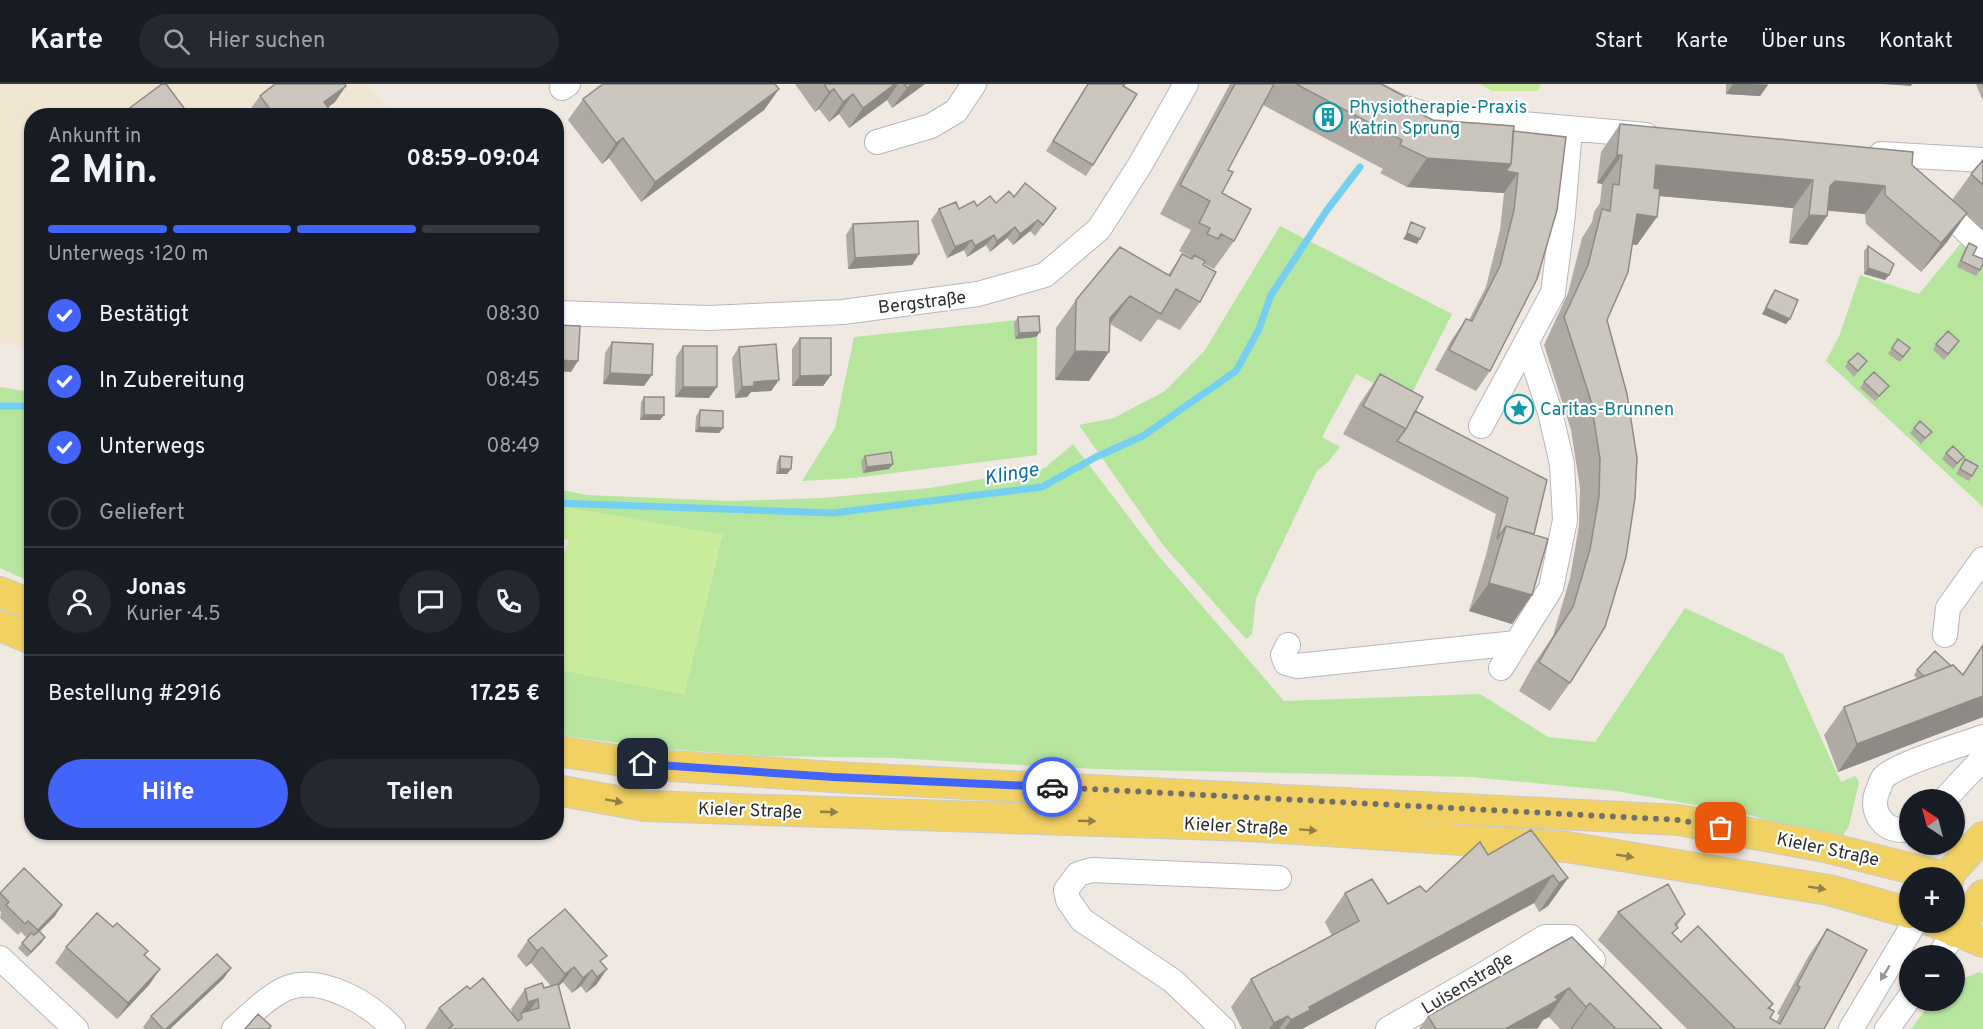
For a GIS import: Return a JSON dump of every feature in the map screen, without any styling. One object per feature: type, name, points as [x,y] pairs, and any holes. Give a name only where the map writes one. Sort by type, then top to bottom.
[{"type":"main road","points":[[0,592],[24,602]]},
{"type":"main road","points":[[0,626],[24,636]]},
{"type":"main road","name":"Kieler Straße","points":[[564,753],[643,764],[833,777],[1679,820],[1825,847],[1905,867]]},
{"type":"main road","name":"Kieler Straße","points":[[564,791],[645,806],[1250,826],[1567,847],[1829,890],[1899,910]]},
{"type":"main road","points":[[1958,867],[1983,837]]},
{"type":"main road","name":"Kieler Straße","points":[[1965,884],[1983,890]]},
{"type":"main road","points":[[1943,937],[1983,895]]},
{"type":"main road","points":[[1943,937],[1983,942]]},
{"type":"street","points":[[877,142],[931,126],[940,121],[956,111],[974,84]]},
{"type":"street","name":"Bergstraße","points":[[564,313],[709,318],[843,312],[978,294],[1046,275],[1099,228],[1140,165],[1186,84]]},
{"type":"street","points":[[1356,84],[1398,106],[1432,116],[1673,137]]},
{"type":"street","points":[[1481,426],[1552,292],[1563,214],[1570,129]]},
{"type":"street","points":[[1983,160],[1875,154],[1919,186],[1983,247]]},
{"type":"street","points":[[1501,668],[1551,588],[1565,520],[1562,464],[1550,412],[1527,343]]},
{"type":"street","points":[[1945,635],[1948,608],[1983,559]]},
{"type":"street","points":[[1288,645],[1283,655],[1286,663],[1297,666],[1516,643]]},
{"type":"street","points":[[1899,829],[1886,826],[1875,812],[1875,797],[1883,778],[1902,766],[1983,737]]},
{"type":"street","points":[[1954,789],[1983,758]]},
{"type":"street","points":[[1223,1029],[1173,981],[1082,920],[1068,900],[1066,890],[1078,874],[1092,870],[1279,878]]},
{"type":"street","points":[[1851,1029],[1908,933]]},
{"type":"street","name":"Luisenstraße","points":[[1388,1029],[1545,937],[1571,937],[1611,979]]},
{"type":"street","points":[[0,958],[76,1029]]},
{"type":"street","points":[[234,1029],[261,1005],[289,987],[316,984],[347,995],[383,1018],[393,1029]]},
{"type":"street","points":[[1887,1029],[1900,1011]]},
{"type":"shaded area","points":[[0,84],[365,84],[388,108],[24,108],[24,346],[0,344]]},
{"type":"green space","points":[[1480,84],[1541,84],[1537,91],[1492,91]]},
{"type":"green space","points":[[1280,226],[1452,314],[1408,401],[1356,374],[1322,437],[1340,447],[1317,471],[1256,598],[1252,634],[1246,639],[1163,545],[1079,425],[1114,418],[1165,391],[1205,350]]},
{"type":"green space","points":[[1966,237],[1983,254],[1983,507],[1826,361],[1840,334],[1860,275],[1919,294]]},
{"type":"green space","points":[[1037,318],[1037,455],[853,478],[802,481],[835,428],[854,337]]},
{"type":"green space","points":[[0,387],[24,391],[24,579],[0,568]]},
{"type":"green space","points":[[1073,444],[1157,554],[1284,701],[1480,694],[1548,737],[1595,742],[1685,608],[1783,654],[1841,782],[1855,776],[1859,782],[1849,826],[1839,842],[1746,814],[1616,791],[1472,777],[1097,769],[892,758],[765,756],[666,749],[564,736],[564,670],[684,694],[722,535],[564,507],[564,490],[587,495],[730,501],[821,498],[930,488],[1045,468]]},
{"type":"green space","points":[[564,507],[722,534],[684,694],[564,670],[564,553],[568,540],[564,539]]},
{"type":"green space","points":[[1979,972],[1983,974],[1983,1029],[1911,1029],[1924,1011],[1965,1011],[1965,978]]},
{"type":"building","points":[[162,84],[166,84],[184,108],[130,108]]},
{"type":"building","points":[[275,84],[345,84],[346,86],[324,102],[328,108],[269,108],[260,96]]},
{"type":"building","points":[[603,84],[775,84],[779,89],[655,182],[623,138],[616,143],[583,99]]},
{"type":"building","points":[[824,84],[895,84],[863,108],[853,94],[843,102],[834,89],[829,92]]},
{"type":"building","points":[[1088,84],[1125,84],[1123,86],[1137,94],[1093,165],[1053,141]]},
{"type":"building","points":[[1235,84],[1274,84],[1228,170],[1233,172],[1222,193],[1251,209],[1234,241],[1221,234],[1218,239],[1207,234],[1210,228],[1199,223],[1210,201],[1180,185]]},
{"type":"building","points":[[1296,84],[1381,84],[1421,105],[1417,112],[1433,120],[1514,126],[1511,164],[1427,158],[1400,145],[1402,140]]},
{"type":"building","points":[[1620,124],[1913,152],[1912,165],[1967,213],[1941,243],[1885,195],[1885,186],[1835,181],[1830,186],[1827,216],[1809,215],[1813,180],[1656,165],[1654,188],[1660,189],[1657,217],[1637,214],[1628,272],[1607,320],[1627,394],[1637,458],[1635,498],[1626,557],[1605,627],[1570,683],[1539,662],[1573,607],[1590,549],[1599,496],[1600,459],[1591,401],[1564,317],[1588,265],[1602,209],[1610,211],[1613,184],[1619,185],[1622,155],[1617,155]]},
{"type":"building","points":[[1513,131],[1566,137],[1557,210],[1537,279],[1490,371],[1449,350],[1466,319],[1472,321],[1500,266],[1514,210],[1518,173],[1506,171],[1511,164]]},
{"type":"building","points":[[1983,160],[1983,185],[1971,174]]},
{"type":"building","points":[[1025,183],[1056,208],[1043,225],[1038,220],[1020,234],[1015,227],[997,241],[994,235],[975,246],[972,240],[955,247],[939,209],[956,202],[959,209],[974,201],[977,206],[990,196],[996,203],[1009,191],[1014,197]]},
{"type":"building","points":[[918,221],[919,254],[855,258],[853,224]]},
{"type":"building","points":[[1411,222],[1425,228],[1420,239],[1407,233]]},
{"type":"building","points":[[1969,243],[1977,247],[1973,255],[1983,259],[1980,270],[1961,261]]},
{"type":"building","points":[[1868,246],[1894,264],[1889,275],[1868,268]]},
{"type":"building","points":[[1120,247],[1170,276],[1182,254],[1192,259],[1194,255],[1205,261],[1203,265],[1216,272],[1200,302],[1176,289],[1161,314],[1130,296],[1110,318],[1109,352],[1075,351],[1076,300]]},
{"type":"building","points":[[1775,290],[1798,300],[1790,319],[1766,308]]},
{"type":"building","points":[[1039,316],[1040,332],[1019,333],[1018,317]]},
{"type":"building","points":[[564,325],[580,326],[578,361],[564,360]]},
{"type":"building","points":[[1948,331],[1959,341],[1948,354],[1936,344]]},
{"type":"building","points":[[800,338],[831,338],[831,375],[800,376]]},
{"type":"building","points":[[1898,339],[1910,348],[1903,357],[1892,348]]},
{"type":"building","points":[[612,342],[653,344],[652,375],[610,373]]},
{"type":"building","points":[[776,344],[779,380],[754,382],[754,386],[742,387],[739,347]]},
{"type":"building","points":[[683,346],[717,346],[717,387],[683,387]]},
{"type":"building","points":[[1858,353],[1867,361],[1858,371],[1848,362]]},
{"type":"building","points":[[1874,372],[1889,386],[1879,396],[1864,382]]},
{"type":"building","points":[[1380,374],[1423,397],[1406,429],[1363,406]]},
{"type":"building","points":[[644,397],[664,397],[664,415],[644,415]]},
{"type":"building","points":[[700,410],[723,411],[723,428],[699,427]]},
{"type":"building","points":[[1415,411],[1547,480],[1534,534],[1506,526],[1497,539],[1508,498],[1397,441]]},
{"type":"building","points":[[1920,421],[1932,432],[1925,438],[1914,428]]},
{"type":"building","points":[[1953,446],[1964,457],[1957,463],[1946,453]]},
{"type":"building","points":[[891,452],[893,464],[867,467],[865,456]]},
{"type":"building","points":[[780,456],[792,457],[791,469],[780,469]]},
{"type":"building","points":[[1965,459],[1978,466],[1972,476],[1960,469]]},
{"type":"building","points":[[1506,526],[1548,539],[1532,595],[1489,583]]},
{"type":"building","points":[[1983,645],[1983,696],[1857,744],[1844,707],[1953,665],[1963,675]]},
{"type":"building","points":[[1935,651],[1951,666],[1924,676],[1917,670]]},
{"type":"building","points":[[1531,830],[1568,878],[1559,883],[1553,875],[1309,1007],[1310,1010],[1291,1020],[1288,1016],[1274,1023],[1251,979],[1359,921],[1345,893],[1372,879],[1388,904],[1420,886],[1426,892],[1480,842],[1488,855]]},
{"type":"building","points":[[24,868],[62,905],[38,930],[28,921],[25,924],[6,905],[9,902],[0,893]]},
{"type":"building","points":[[1668,884],[1685,914],[1675,924],[1678,928],[1672,933],[1681,942],[1698,926],[1773,1004],[1768,1008],[1774,1011],[1770,1018],[1780,1024],[1800,987],[1797,985],[1827,929],[1867,950],[1824,1029],[1736,1029],[1618,912]]},
{"type":"building","points":[[565,909],[607,956],[600,961],[607,969],[597,977],[592,970],[583,978],[574,967],[565,974],[542,947],[537,951],[528,940]]},
{"type":"building","points":[[97,913],[113,927],[117,923],[148,951],[144,955],[160,969],[128,1003],[66,947]]},
{"type":"building","points":[[39,931],[45,937],[31,952],[22,943],[31,933],[34,935]]},
{"type":"building","points":[[1572,937],[1662,1029],[1616,1029],[1590,1003],[1586,1007],[1569,988],[1555,997],[1558,1000],[1505,1029],[1436,1029],[1428,1016]]},
{"type":"building","points":[[217,954],[231,968],[166,1029],[163,1029],[151,1016]]},
{"type":"building","points":[[483,978],[518,1021],[522,1018],[521,1013],[539,1008],[538,999],[528,1002],[525,989],[542,983],[544,988],[558,984],[570,1029],[450,1029],[453,1025],[439,1008],[467,986],[470,989]]},
{"type":"building","points":[[258,1014],[271,1026],[269,1029],[245,1029]]},
{"type":"waterway","name":"Klinge","points":[[564,503],[834,513],[1042,487],[1096,457],[1143,436],[1236,371],[1259,329],[1271,295],[1327,210],[1360,167]]},
{"type":"waterway","name":"Klinge","points":[[0,406],[24,406]]},
{"type":"way so far","points":[[1052,787],[1679,820],[1721,828]]},
{"type":"place","name":"Physiotherapie-Praxis Katrin Sprung","points":[[1328,117]]},
{"type":"place","name":"Caritas-Brunnen","points":[[1519,409]]},
{"type":"route","points":[[643,764],[833,777],[1052,787]]}]
